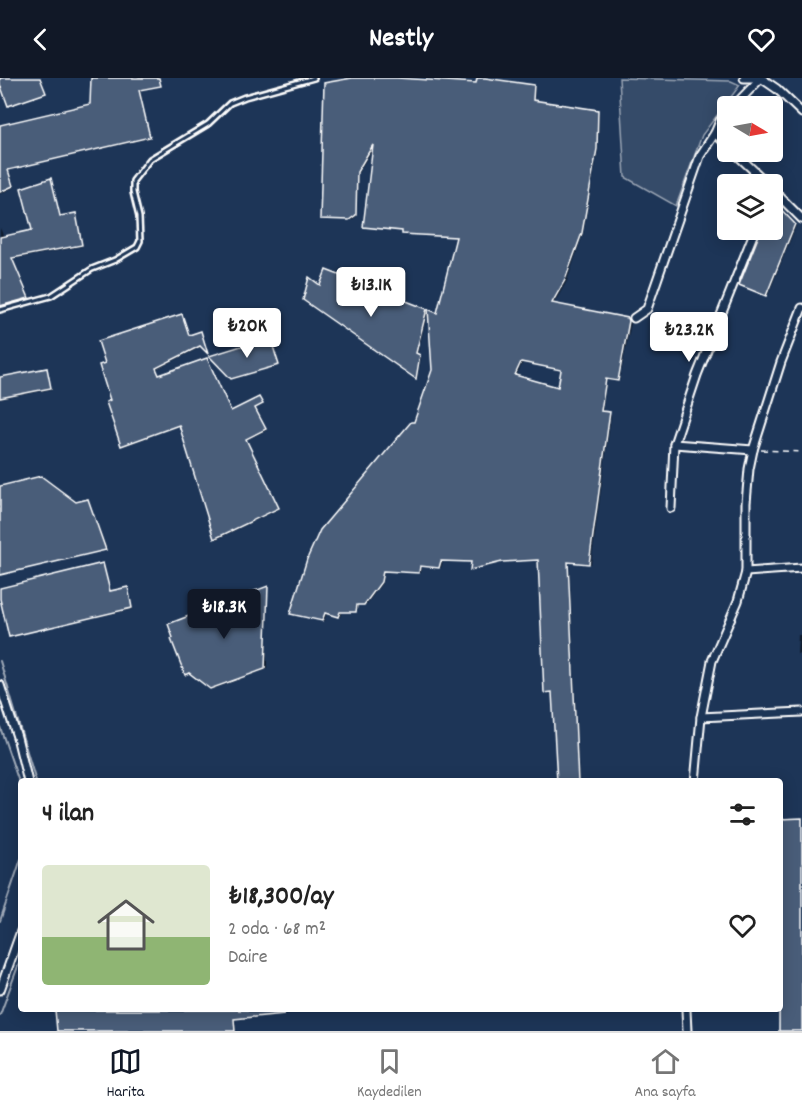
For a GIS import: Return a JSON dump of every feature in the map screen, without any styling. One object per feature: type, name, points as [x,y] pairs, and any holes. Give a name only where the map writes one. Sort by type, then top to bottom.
[{"type":"street","points":[[744,78],[761,78],[777,89],[802,113]]},
{"type":"street","points":[[744,96],[761,78]]},
{"type":"street","points":[[634,318],[647,309],[700,156],[717,127]]},
{"type":"street","points":[[714,133],[717,136]]},
{"type":"street","points":[[745,162],[757,174]]},
{"type":"street","points":[[783,200],[802,219]]},
{"type":"street","points":[[671,508],[674,444],[697,375],[751,240]]},
{"type":"street","points":[[695,778],[700,717],[712,661],[738,600],[746,572],[746,503],[753,450],[781,362],[802,308]]},
{"type":"street","points":[[674,444],[753,450]]},
{"type":"street","points":[[746,572],[802,567]]},
{"type":"street","points":[[0,685],[17,737],[27,778]]},
{"type":"street","points":[[700,717],[802,712]]},
{"type":"street","points":[[0,990],[18,939]]},
{"type":"street","points":[[686,1012],[687,1031]]},
{"type":"lane","points":[[0,310],[51,296],[92,268],[116,260],[137,247],[140,241],[139,217],[134,181],[150,159],[208,124],[230,103],[245,96],[314,78]]},
{"type":"path","points":[[753,450],[802,452]]},
{"type":"shaded area","points":[[619,78],[731,81],[740,85],[732,96],[717,96],[717,115],[702,135],[676,206],[625,177]]},
{"type":"building","points":[[0,78],[40,78],[46,93],[8,106]]},
{"type":"building","points":[[91,78],[159,78],[161,86],[139,90],[150,137],[8,170],[13,186],[0,192],[0,125],[90,104]]},
{"type":"building","points":[[352,78],[397,78],[476,83],[477,78],[485,78],[534,85],[533,100],[598,110],[597,149],[582,233],[565,280],[552,303],[628,318],[629,321],[618,381],[606,379],[601,411],[610,412],[589,564],[568,562],[578,778],[557,778],[552,692],[544,693],[538,560],[502,562],[470,570],[471,562],[441,561],[439,568],[420,566],[419,573],[383,571],[381,582],[364,605],[357,605],[356,612],[340,612],[338,617],[325,613],[322,621],[290,614],[307,559],[320,530],[411,422],[414,422],[432,370],[428,309],[437,313],[456,237],[402,234],[402,231],[363,227],[373,145],[357,172],[356,215],[349,220],[320,219],[324,83]],"holes":[[[521,362],[561,370],[558,387],[515,375]]]},
{"type":"building","points":[[51,178],[60,216],[76,213],[82,245],[12,258],[29,298],[0,306],[0,237],[32,230],[21,188]]},
{"type":"building","points":[[783,211],[795,224],[766,296],[739,285],[757,240],[783,240]]},
{"type":"building","points":[[326,270],[427,309],[416,353],[420,355],[416,379],[303,300],[309,277],[320,285]]},
{"type":"building","points":[[182,314],[189,335],[201,331],[208,354],[200,346],[156,368],[159,375],[207,358],[231,411],[259,397],[263,404],[255,408],[266,429],[246,439],[279,508],[214,539],[179,425],[121,446],[106,402],[110,400],[99,365],[105,363],[98,341]]},
{"type":"building","points":[[270,337],[279,365],[231,379],[209,356]]},
{"type":"building","points":[[47,368],[51,388],[0,398],[0,377]]},
{"type":"building","points":[[41,476],[76,502],[88,499],[106,550],[0,575],[0,486]]},
{"type":"building","points":[[103,563],[110,591],[128,587],[132,608],[9,637],[0,599],[0,588]]},
{"type":"building","points":[[268,586],[265,669],[210,689],[189,673],[185,675],[171,639],[173,638],[168,624]]},
{"type":"building","points":[[802,818],[802,1031],[779,1031],[779,1012],[783,1012],[783,819]]},
{"type":"building","points":[[55,1012],[284,1012],[284,1014],[234,1019],[235,1031],[57,1031]]},
{"type":"waterway","points":[[0,661],[35,778]]},
{"type":"waterway","points":[[0,727],[18,779]]},
{"type":"waterway","points":[[0,921],[18,868]]},
{"type":"waterway","points":[[0,1015],[18,966]]}]
